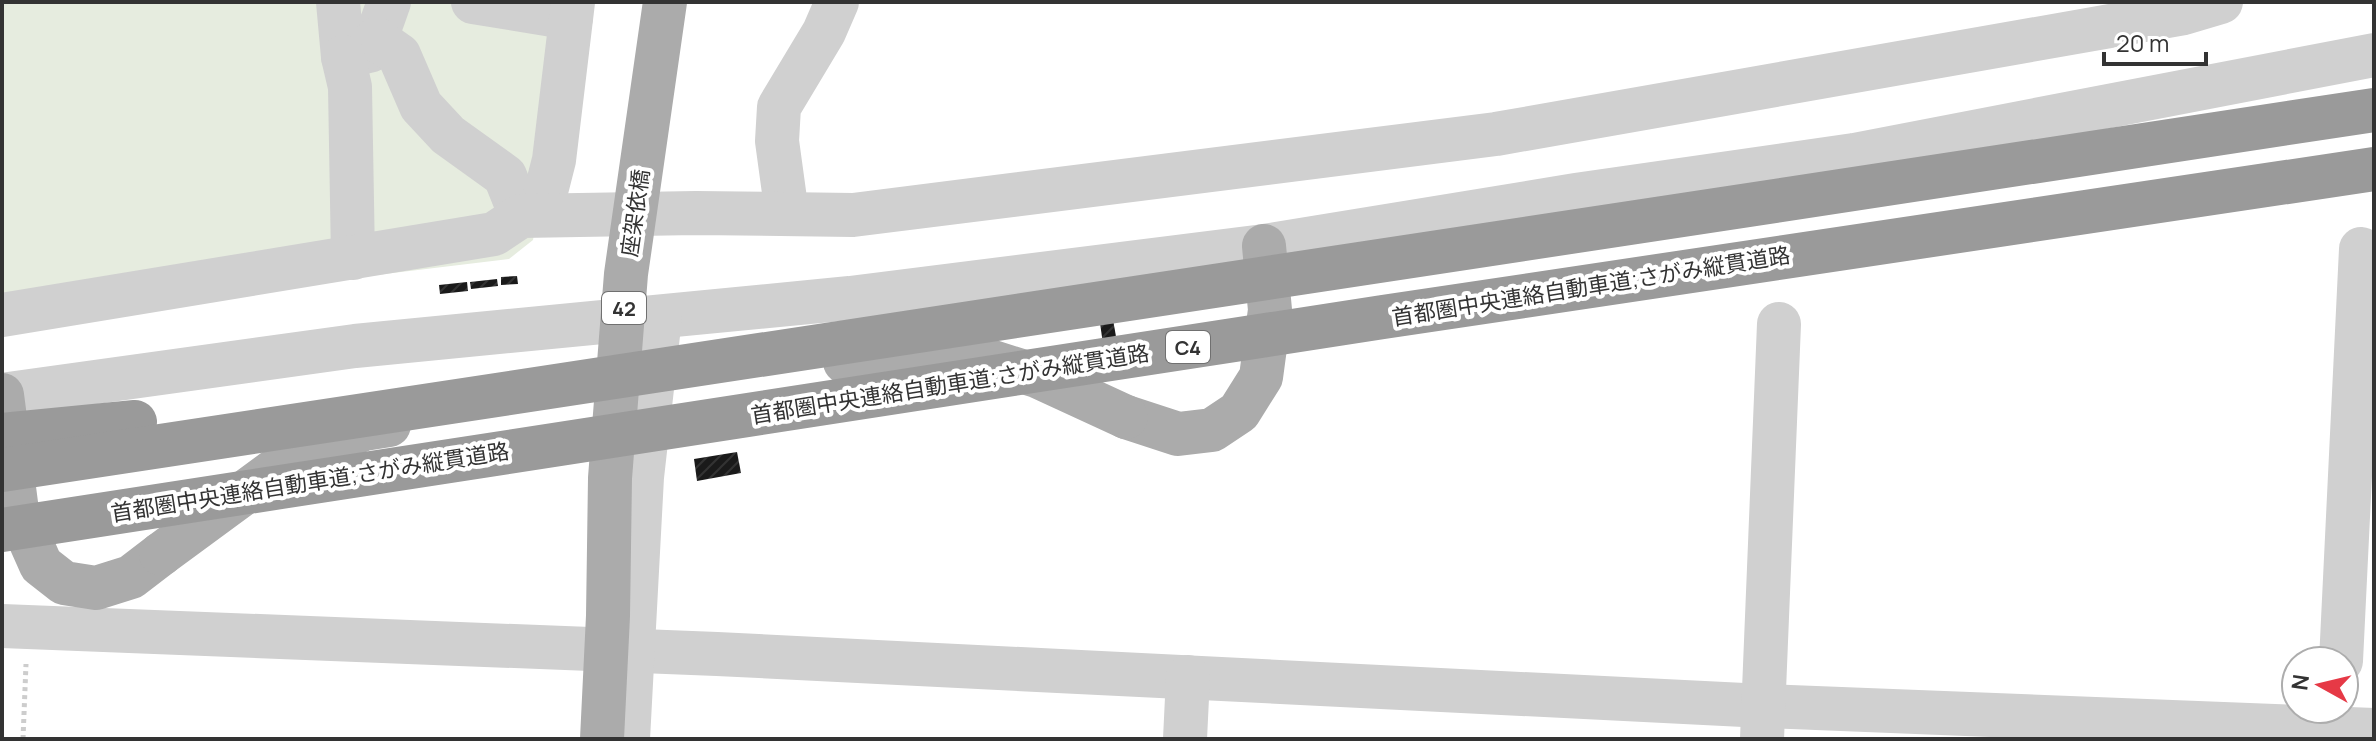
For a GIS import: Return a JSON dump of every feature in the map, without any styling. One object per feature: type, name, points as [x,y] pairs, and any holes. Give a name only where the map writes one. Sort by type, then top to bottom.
[{"type":"highway","points":[[2,470],[2374,110]]},
{"type":"highway","name":"首都圏中央連絡自動車道;さがみ縦貫道路","points":[[2,530],[2374,169]]},
{"type":"highway","points":[[2,435],[547,387]]},
{"type":"highway","points":[[2,554],[404,467]]},
{"type":"main road","name":"座架依橋","points":[[602,739],[611,639],[610,478],[627,386],[626,274],[668,2]]},
{"type":"main road","points":[[2,395],[17,511],[41,565],[64,583],[96,588],[131,577],[286,462],[364,429],[627,386],[921,353],[974,356],[1037,376],[1126,417],[1178,434],[1212,430],[1239,412],[1261,377],[1270,310],[1264,246]]},
{"type":"street","points":[[338,2],[369,33],[399,55],[421,106],[448,135],[505,176],[530,216]]},
{"type":"street","points":[[473,2],[572,10],[554,160],[530,216]]},
{"type":"street","points":[[787,214],[777,141],[779,107],[824,32],[837,2]]},
{"type":"street","points":[[2,315],[494,234],[530,216],[853,215],[1496,134],[2184,13],[2221,2]]},
{"type":"street","points":[[353,258],[350,87],[369,33]]},
{"type":"street","points":[[2,395],[355,346],[850,298],[1264,246],[1576,195],[1854,155],[2374,55]]},
{"type":"street","points":[[2342,645],[2361,249]]},
{"type":"street","points":[[588,739],[642,477],[660,317]]},
{"type":"street","points":[[613,320],[611,639],[628,739]]},
{"type":"street","points":[[1763,722],[1779,324]]},
{"type":"street","points":[[14,627],[611,639],[1188,677],[1763,722],[2347,727]]},
{"type":"street","points":[[1185,739],[1188,677]]},
{"type":"path","points":[[14,627],[23,739]]},
{"type":"shaded area","points":[[2,2],[575,2],[533,240],[509,259],[2,320]]},
{"type":"building","points":[[517,276],[518,284],[501,285],[501,277]]},
{"type":"building","points":[[497,279],[498,286],[471,289],[470,282]]},
{"type":"building","points":[[467,282],[468,291],[440,294],[439,285]]},
{"type":"building","points":[[1112,314],[1117,342],[1103,344],[1099,316]]},
{"type":"building","points":[[737,452],[741,473],[697,481],[694,459]]}]
